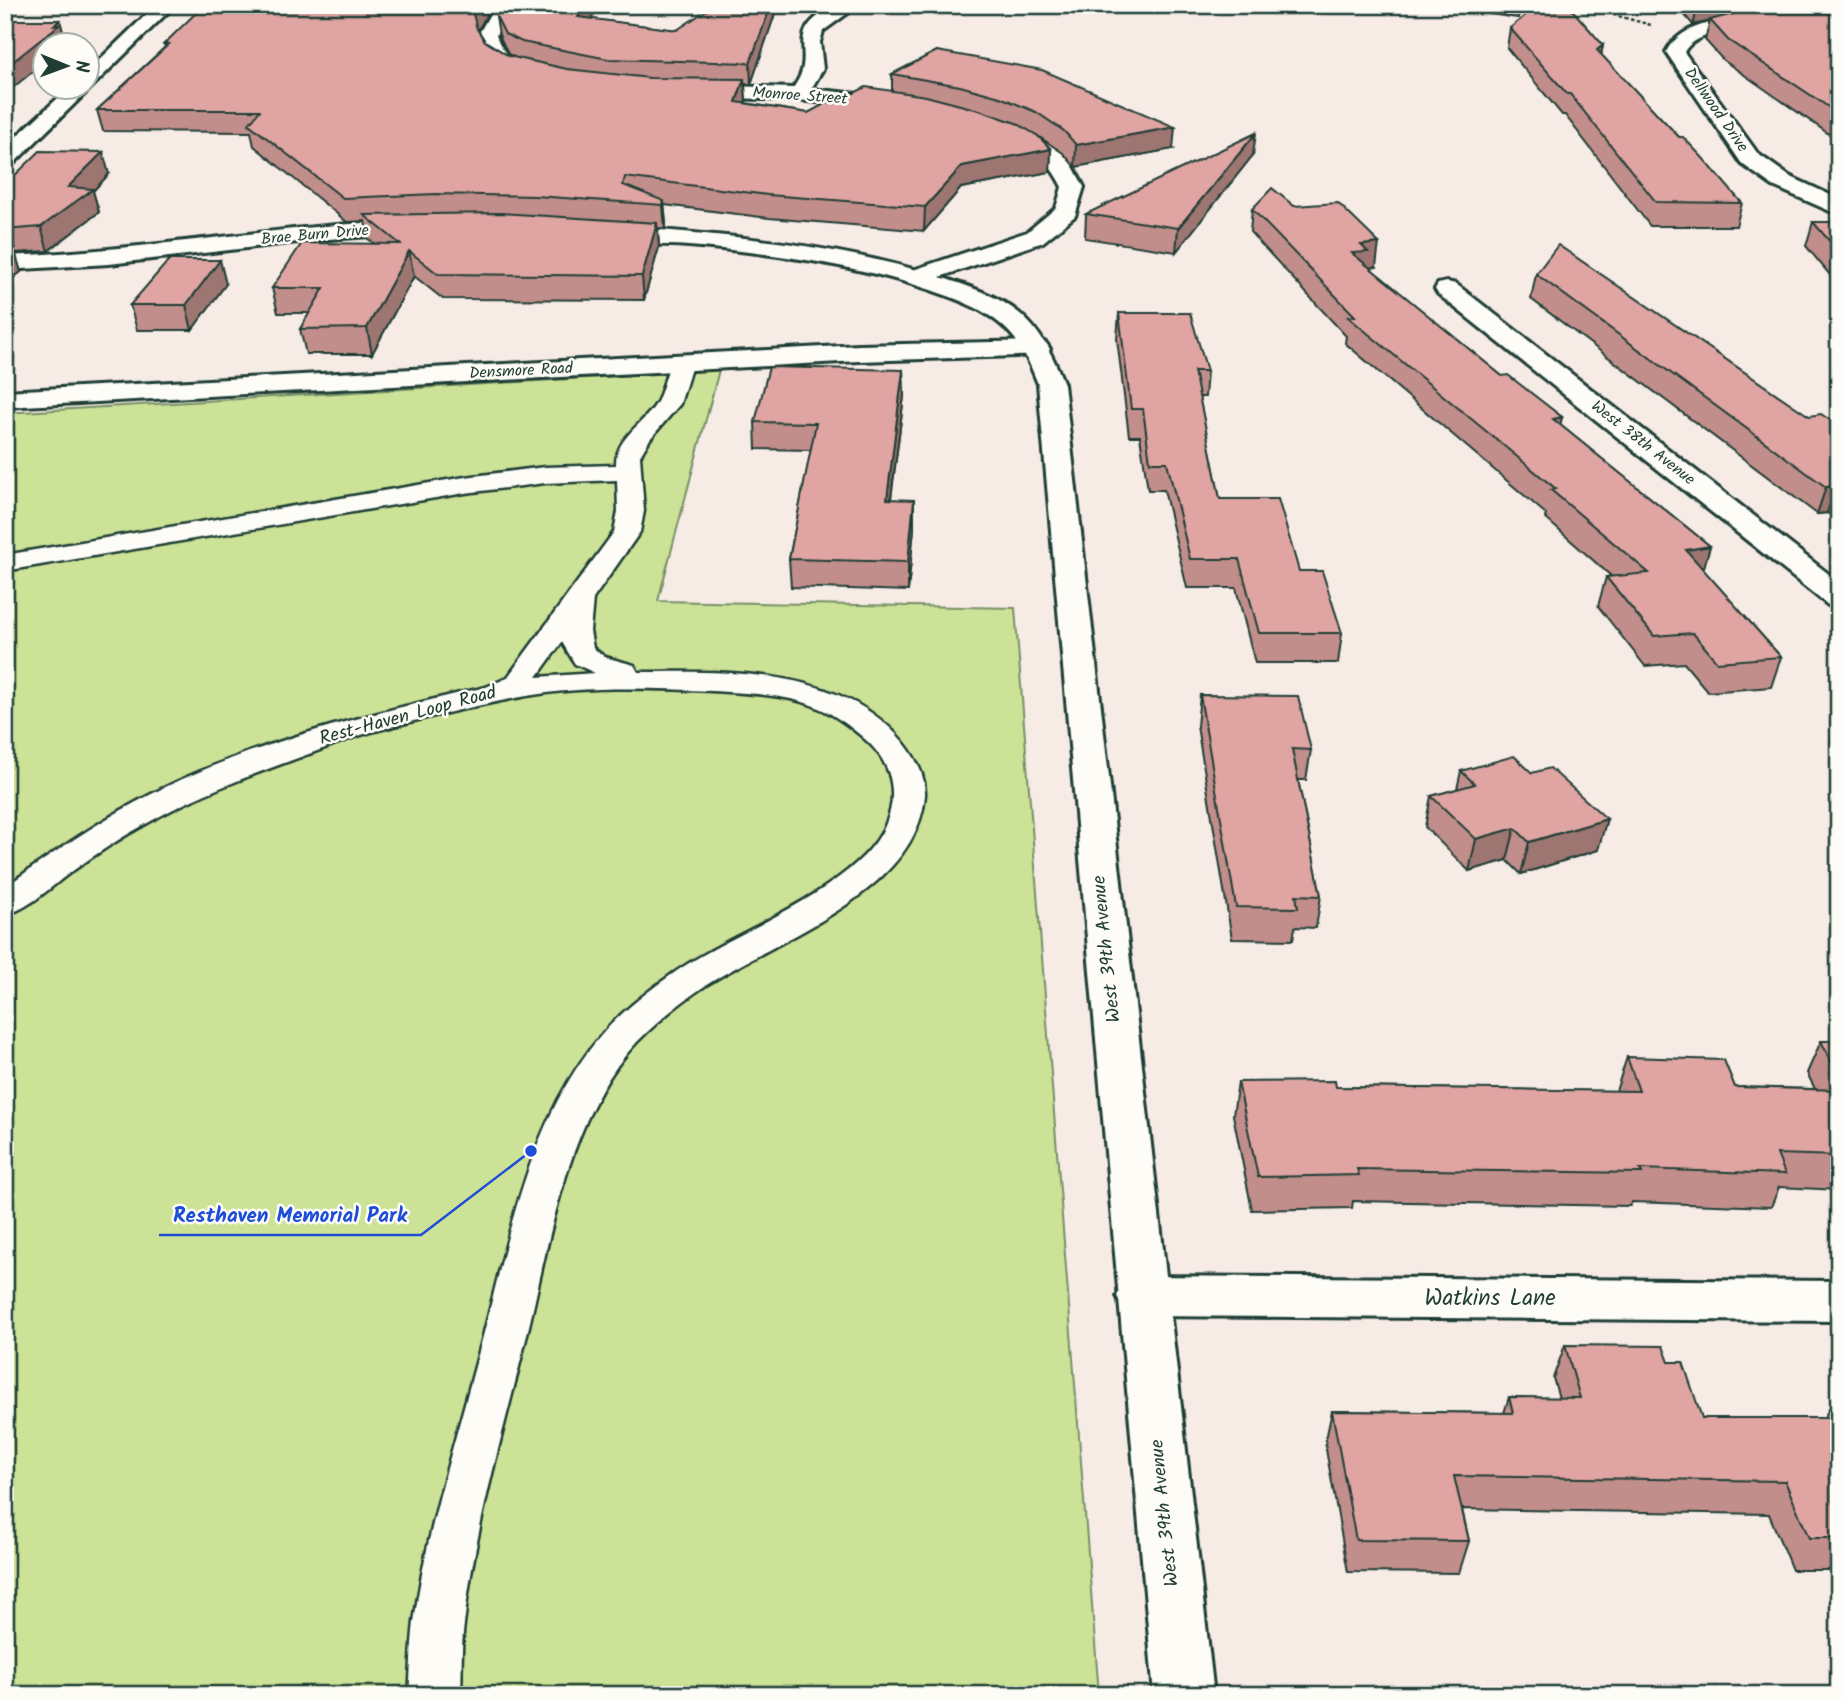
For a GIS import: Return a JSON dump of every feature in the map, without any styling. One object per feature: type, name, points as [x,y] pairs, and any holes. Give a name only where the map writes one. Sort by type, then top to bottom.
[{"type":"street","points":[[102,67],[166,5]]},
{"type":"street","points":[[503,5],[487,36],[490,49],[504,62],[546,78]]},
{"type":"street","points":[[798,94],[810,79],[815,61],[810,43],[814,30],[828,17],[850,5]]},
{"type":"street","name":"Dellwood Drive","points":[[1839,25],[1731,26],[1681,40],[1675,52],[1750,159],[1781,181],[1839,208]]},
{"type":"street","name":"Monroe Street","points":[[677,91],[798,94],[909,107]]},
{"type":"street","points":[[5,159],[65,102]]},
{"type":"street","points":[[583,232],[762,247],[836,257],[916,277],[1035,237],[1067,211],[1073,187],[1059,160],[1028,139],[980,124]]},
{"type":"street","name":"Brae Burn Drive","points":[[5,263],[134,254],[302,235],[447,227]]},
{"type":"street","name":"West 39th Avenue","points":[[916,277],[967,294],[1009,318],[1037,349],[1051,384],[1184,1695]]},
{"type":"street","name":"West 38th Avenue","points":[[1447,289],[1839,598]]},
{"type":"street","name":"Densmore Road","points":[[5,399],[904,351],[1037,349]]},
{"type":"street","name":"Watkins Lane","points":[[1142,1296],[1839,1301]]},
{"type":"lane","name":"Rest-Haven Loop Road","points":[[5,904],[64,860],[133,817],[222,774],[361,725],[507,690],[517,684],[627,532],[631,511],[628,456],[632,447],[668,404],[682,362]]},
{"type":"lane","points":[[5,563],[465,485],[544,475],[628,472]]},
{"type":"lane","points":[[581,595],[575,630],[575,644],[579,655],[609,668],[671,680]]},
{"type":"lane","points":[[435,1695],[440,1614],[453,1544],[537,1213],[565,1130],[586,1087],[612,1047],[659,1003],[695,976],[854,884],[892,844],[909,795],[900,759],[887,742],[848,711],[822,699],[784,689],[671,680],[581,681],[507,690]]},
{"type":"path","points":[[1578,5],[1690,36]]},
{"type":"green space","points":[[719,370],[658,601],[1015,608],[1099,1695],[5,1695],[5,413]]},
{"type":"building","points":[[204,5],[478,5],[473,14],[477,29],[485,41],[509,56],[567,69],[650,78],[744,79],[736,102],[808,113],[866,87],[926,96],[1016,123],[1038,136],[1051,149],[962,166],[925,207],[768,195],[625,177],[623,185],[664,201],[663,205],[536,196],[436,194],[343,198],[249,124],[260,110],[97,110],[169,44],[164,44]]},
{"type":"building","points":[[502,5],[586,5],[578,17],[677,30],[714,5],[771,5],[750,63],[608,59],[522,42],[505,34],[496,16]]},
{"type":"building","points":[[1538,5],[1568,5],[1603,45],[1597,50],[1679,137],[1683,137],[1702,157],[1742,203],[1656,202],[1570,94],[1567,94],[1510,28]]},
{"type":"building","points":[[1737,13],[1839,13],[1839,114],[1728,40],[1710,20]]},
{"type":"building","points":[[5,20],[60,20],[54,25],[59,25],[50,32],[32,32],[32,46],[5,68]]},
{"type":"building","points":[[937,51],[1042,70],[1175,127],[1076,145],[1064,131],[1036,112],[1000,97],[960,86],[892,74]]},
{"type":"building","points":[[1256,133],[1178,228],[1086,214]]},
{"type":"building","points":[[40,151],[103,152],[68,187],[93,189],[41,227],[5,230],[5,185]]},
{"type":"building","points":[[1272,188],[1294,206],[1338,203],[1379,243],[1361,245],[1368,252],[1352,253],[1502,376],[1508,375],[1562,417],[1553,419],[1710,546],[1686,550],[1781,657],[1717,662],[1693,633],[1654,636],[1606,577],[1649,573],[1551,490],[1556,489],[1348,317],[1355,316],[1252,209]]},
{"type":"building","points":[[500,213],[657,223],[642,276],[438,274],[409,251],[367,328],[300,329],[324,288],[272,288],[302,243],[400,244],[364,215]]},
{"type":"building","points":[[1813,222],[1839,222],[1839,252]]},
{"type":"building","points":[[1558,245],[1809,416],[1821,414],[1839,426],[1839,486],[1826,487],[1536,274]]},
{"type":"building","points":[[169,260],[220,260],[186,305],[130,305]]},
{"type":"building","points":[[1119,313],[1190,313],[1207,371],[1194,371],[1220,499],[1278,499],[1299,571],[1322,571],[1342,633],[1259,633],[1239,559],[1190,559],[1167,462],[1150,462],[1143,409],[1131,409]]},
{"type":"building","points":[[769,367],[903,370],[887,499],[914,500],[908,562],[789,559],[816,423],[755,422]]},
{"type":"building","points":[[1200,695],[1298,696],[1311,750],[1292,749],[1321,896],[1296,895],[1298,908],[1236,907]]},
{"type":"building","points":[[1514,756],[1532,773],[1550,768],[1607,819],[1529,842],[1515,828],[1476,839],[1431,796],[1475,784],[1461,771]]},
{"type":"building","points":[[1821,1041],[1839,1041],[1839,1077]]},
{"type":"building","points":[[1627,1057],[1724,1060],[1735,1087],[1839,1090],[1839,1156],[1777,1154],[1785,1174],[1640,1169],[1642,1173],[1357,1169],[1359,1175],[1258,1177],[1238,1082],[1335,1081],[1336,1087],[1639,1091]]},
{"type":"building","points":[[1565,1345],[1663,1346],[1669,1362],[1683,1362],[1702,1418],[1839,1418],[1839,1538],[1809,1538],[1785,1481],[1454,1476],[1469,1541],[1356,1540],[1332,1411],[1513,1413],[1509,1397],[1580,1398]]},
{"type":"place","name":"Resthaven Memorial Park","points":[[531,1151]]}]
